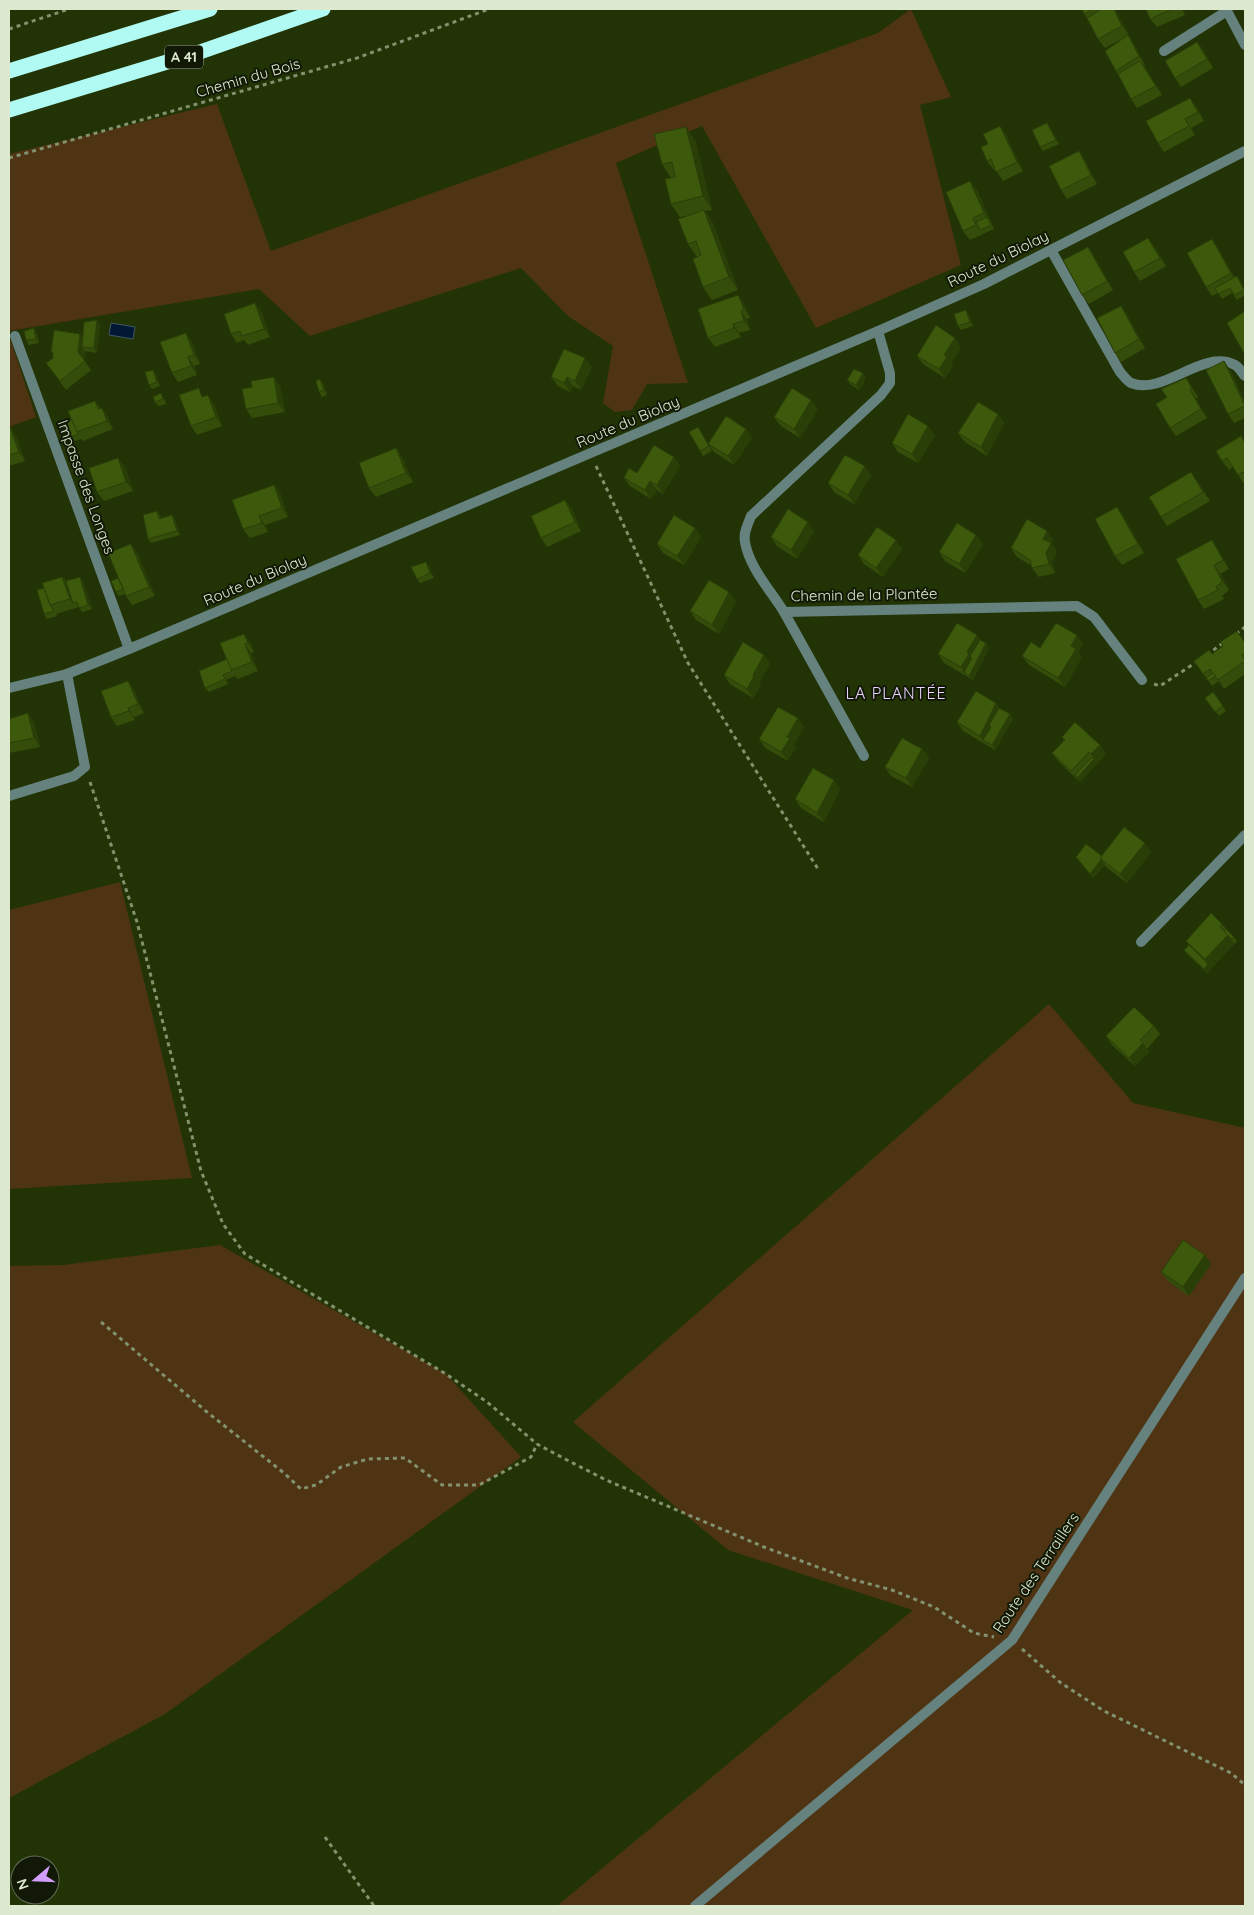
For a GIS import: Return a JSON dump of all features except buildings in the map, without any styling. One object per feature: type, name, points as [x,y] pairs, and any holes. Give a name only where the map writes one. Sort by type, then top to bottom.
[{"type":"highway","name":"A 41","points":[[9,71],[86,49],[210,9]]},
{"type":"highway","name":"A 41","points":[[9,110],[200,52],[323,9]]},
{"type":"street","points":[[1164,51],[1226,10],[1245,45]]},
{"type":"street","name":"Route du Biolay","points":[[9,688],[67,674],[130,649],[878,332],[1051,250],[1245,152]]},
{"type":"street","points":[[1051,250],[1120,372],[1131,382],[1149,384],[1170,379],[1198,366],[1219,361],[1235,365],[1245,376]]},
{"type":"street","name":"Chemin de la Plantée","points":[[878,332],[890,373],[890,383],[881,396],[751,516],[746,527],[744,542],[753,562],[784,612],[1077,606],[1094,617],[1142,680]]},
{"type":"street","name":"Impasse des Longes","points":[[15,336],[130,649]]},
{"type":"street","points":[[784,612],[864,756]]},
{"type":"street","points":[[9,796],[74,776],[85,767],[67,674]]},
{"type":"street","points":[[1141,942],[1245,835]]},
{"type":"street","name":"Route des Terraillers","points":[[695,1906],[1012,1640],[1245,1278]]},
{"type":"path","points":[[9,29],[69,9]]},
{"type":"path","name":"Chemin du Bois","points":[[9,158],[358,58],[490,9]]},
{"type":"path","points":[[590,454],[688,663],[818,869]]},
{"type":"path","points":[[1142,680],[1160,686],[1245,628]]},
{"type":"path","points":[[85,767],[137,922],[201,1171],[223,1224],[245,1254],[446,1374],[487,1402],[537,1444],[606,1480],[764,1547],[848,1578],[892,1590],[926,1603],[974,1633],[1012,1640],[1061,1683],[1104,1711],[1231,1773],[1245,1785]]},
{"type":"path","points":[[101,1322],[207,1412],[284,1472],[301,1489],[316,1485],[341,1468],[368,1459],[405,1458],[442,1485],[480,1485],[531,1457],[537,1444]]},
{"type":"path","points":[[325,1838],[374,1906]]},
{"type":"shaded area","points":[[911,9],[951,97],[920,105],[961,265],[816,328],[702,126],[616,163],[688,383],[647,384],[632,410],[615,412],[603,403],[613,346],[568,316],[521,268],[310,336],[259,289],[9,331],[9,154],[217,104],[271,251],[878,33]]},
{"type":"shaded area","points":[[9,335],[36,417],[9,427]]},
{"type":"shaded area","points":[[120,882],[192,1178],[9,1189],[9,910]]},
{"type":"shaded area","points":[[1049,1004],[1133,1103],[1245,1128],[1245,1906],[557,1906],[913,1610],[728,1550],[573,1422]]},
{"type":"shaded area","points":[[220,1245],[446,1374],[521,1457],[165,1714],[9,1798],[9,1266],[63,1265]]},
{"type":"water","points":[[111,323],[135,327],[133,339],[109,335]]},
{"type":"district","name":"LA PLANTÉE","points":[[896,693]]}]
